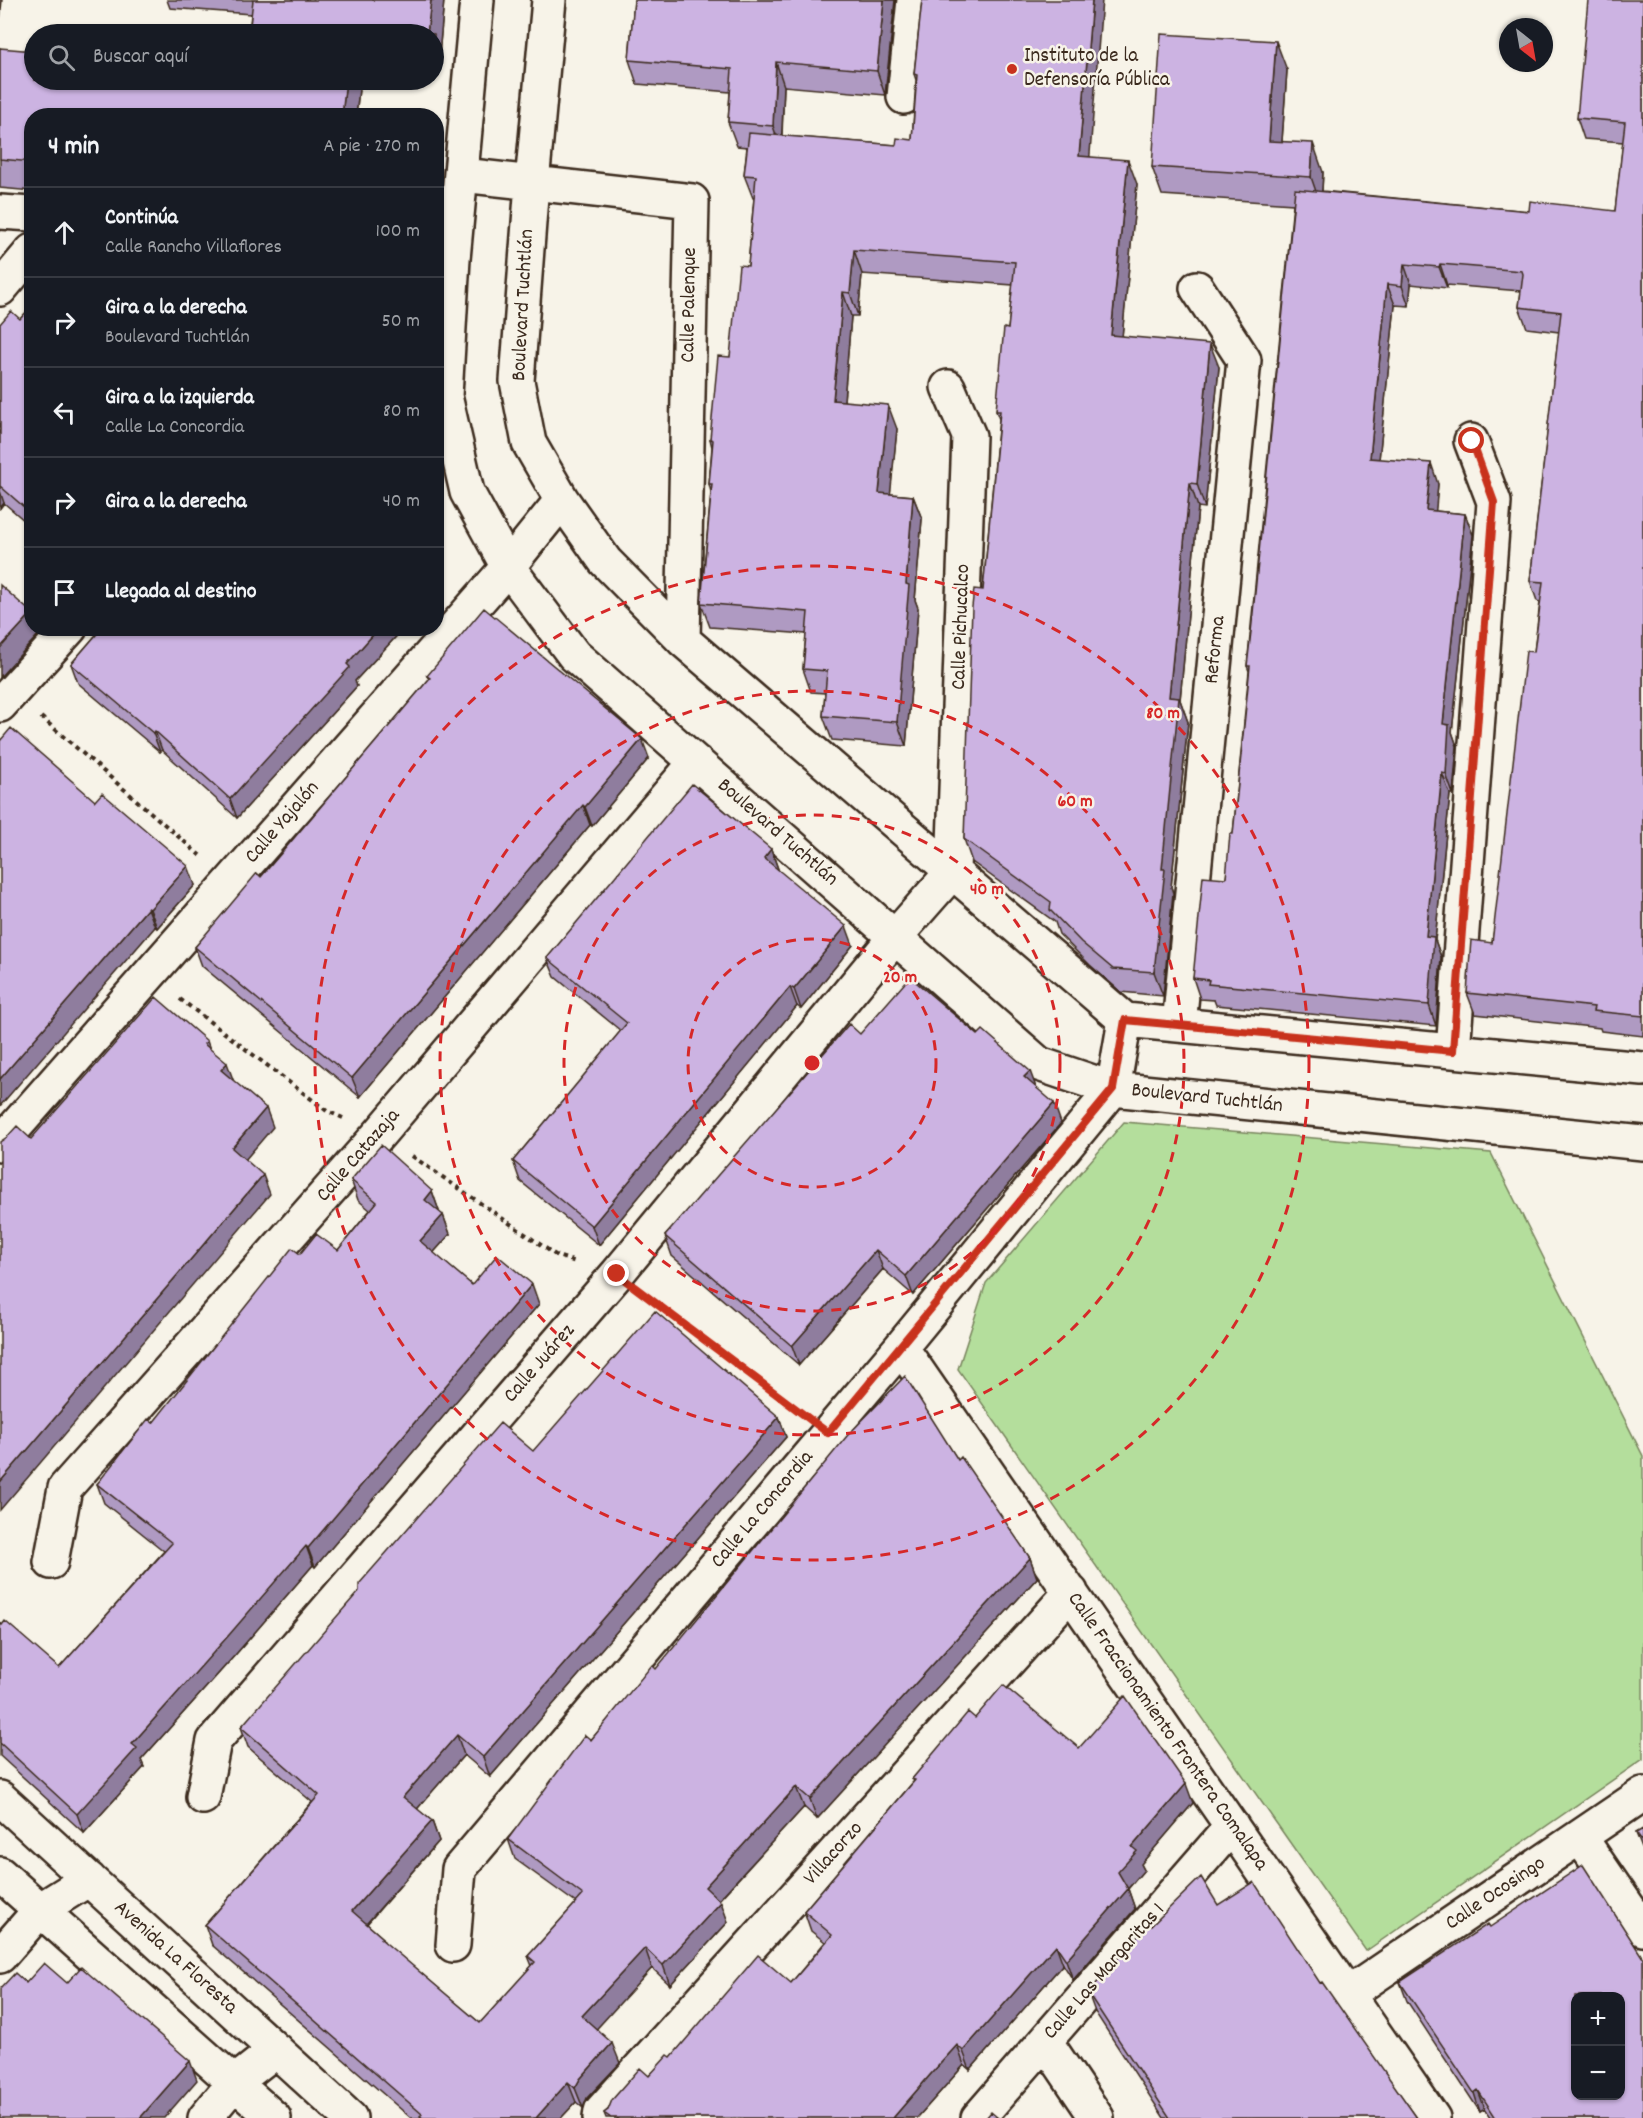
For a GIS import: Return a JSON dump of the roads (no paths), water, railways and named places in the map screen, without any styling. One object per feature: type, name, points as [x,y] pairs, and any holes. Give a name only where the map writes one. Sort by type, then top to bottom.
[{"type":"street","name":"Boulevard Tuchtlán","points":[[477,0],[462,175],[445,259],[445,396],[467,492],[508,567],[574,655],[1039,1064],[1113,1089],[1643,1143]]},
{"type":"street","name":"Boulevard Tuchtlán","points":[[549,0],[517,381],[530,443],[562,500],[605,561],[683,640],[1125,1020]]},
{"type":"street","points":[[904,97],[914,0]]},
{"type":"street","name":"Calle Palenque","points":[[462,175],[692,201],[683,640]]},
{"type":"street","points":[[0,212],[24,214]]},
{"type":"street","points":[[0,289],[24,260]]},
{"type":"street","name":"Reforma","points":[[1179,1025],[1244,360],[1197,288]]},
{"type":"street","name":"Calle Pichucalco","points":[[948,387],[969,436],[952,871]]},
{"type":"street","points":[[1453,1051],[1494,502],[1472,441]]},
{"type":"street","name":"Calle Yajalón","points":[[0,1143],[508,567],[562,500]]},
{"type":"street","points":[[6,698],[63,636]]},
{"type":"street","name":"Calle Catazaja","points":[[51,1562],[66,1488],[380,1133],[696,762]]},
{"type":"street","name":"Calle Juárez","points":[[203,1797],[214,1741],[617,1274],[952,871]]},
{"type":"street","points":[[1125,1020],[1643,1069]]},
{"type":"street","name":"Calle La Concordia","points":[[453,1945],[459,1869],[901,1347],[1113,1089],[1125,1020]]},
{"type":"street","name":"Calle Fraccionamiento Frontera Comalapa","points":[[901,1347],[1433,2118]]},
{"type":"street","name":"Villacorzo","points":[[600,2118],[601,2111],[1071,1592]]},
{"type":"street","name":"Calle Ocosingo","points":[[1348,1994],[1643,1794]]},
{"type":"street","name":"Avenida La Floresta","points":[[0,1798],[350,2118]]},
{"type":"street","name":"Calle Las Margaritas 1","points":[[978,2118],[1232,1826]]},
{"type":"street","points":[[1580,1838],[1643,1929]]},
{"type":"street","points":[[0,1874],[274,2118]]},
{"type":"street","points":[[0,1956],[41,1909],[89,1879]]},
{"type":"street","points":[[1045,2041],[1097,2118]]},
{"type":"street","points":[[204,2118],[234,2083],[276,2050]]},
{"type":"place","name":"Instituto de la Defensoría Pública","points":[[1012,69]]}]
